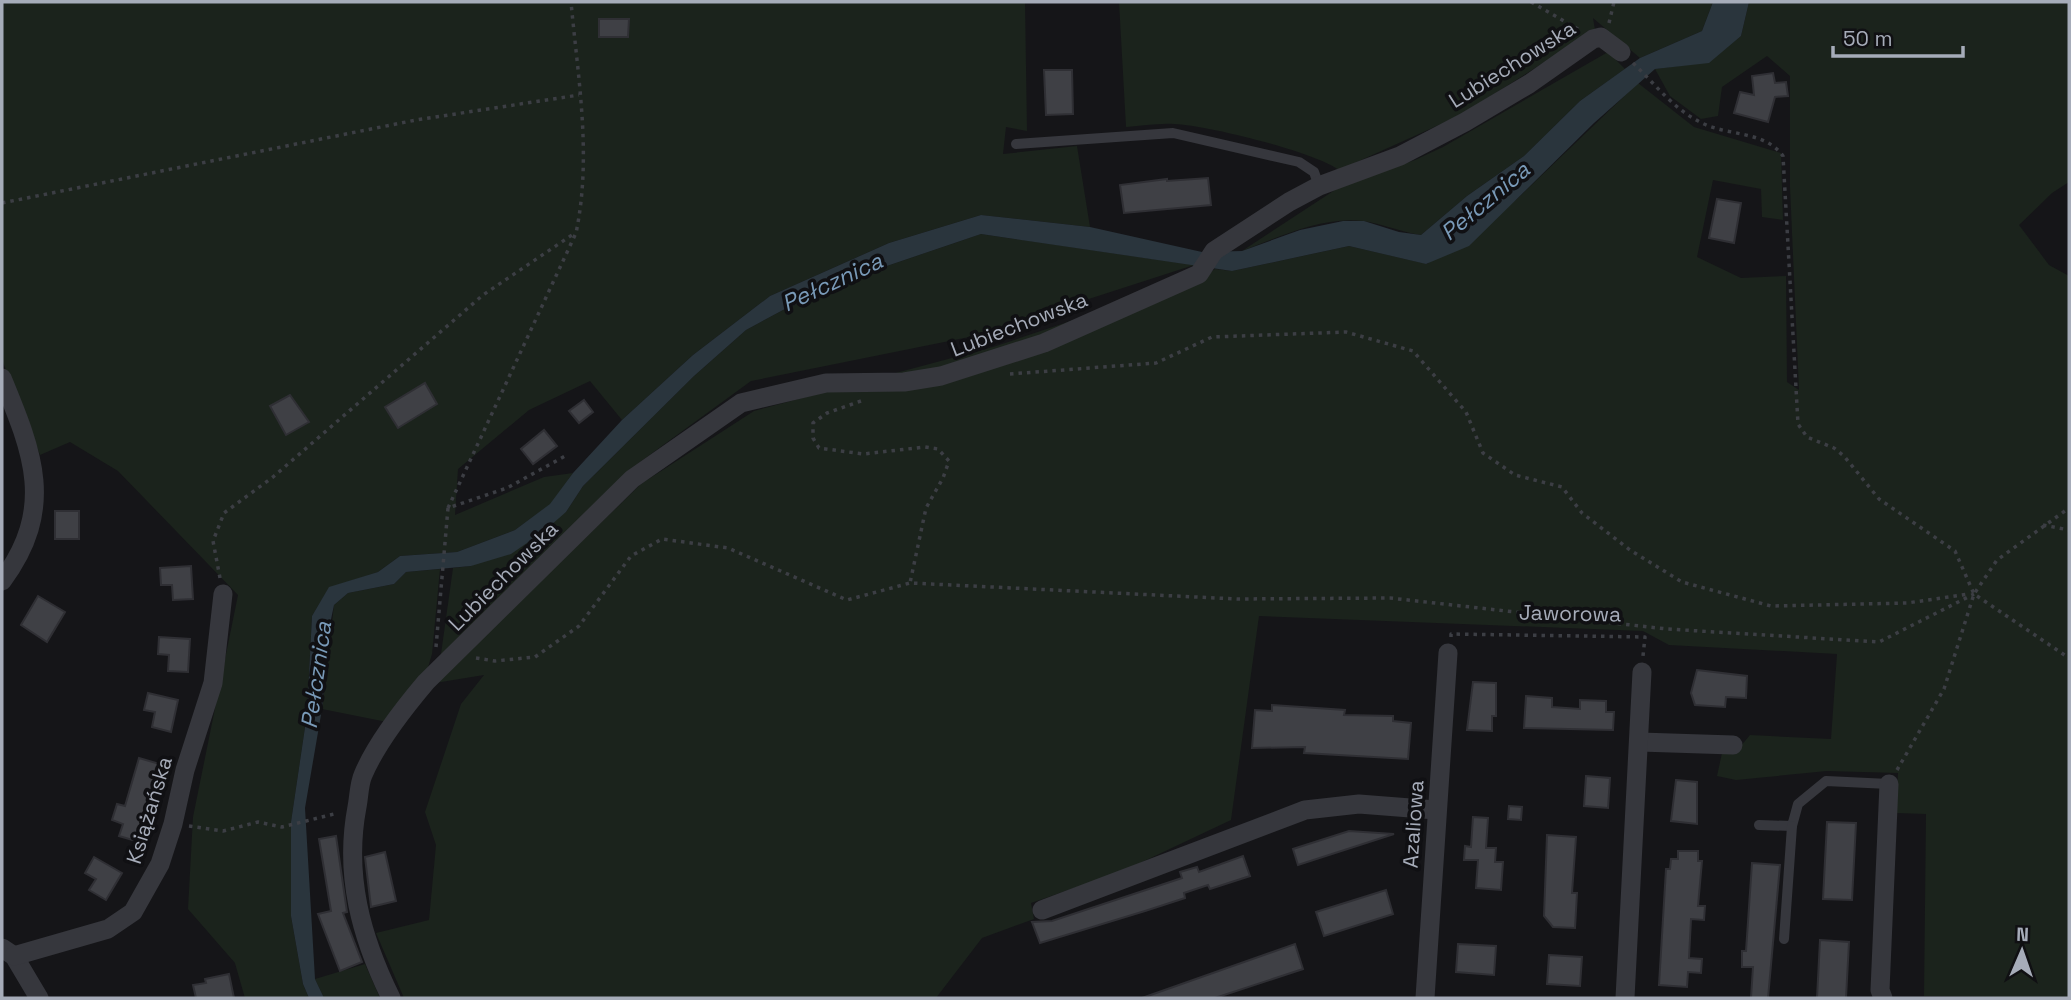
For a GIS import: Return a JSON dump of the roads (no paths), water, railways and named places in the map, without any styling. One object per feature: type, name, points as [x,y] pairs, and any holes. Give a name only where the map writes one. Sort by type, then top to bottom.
[{"type":"street","name":"Lubiechowska","points":[[391,998],[370,955],[352,872],[352,833],[362,776],[408,704],[426,682],[632,479],[741,403],[826,383],[904,382],[941,376],[1044,343],[1199,274],[1214,251],[1240,231],[1320,186],[1400,156],[1465,122],[1529,85],[1593,39],[1601,37],[1621,52]]},
{"type":"street","points":[[2,377],[32,461],[34,499],[28,539],[2,581]]},
{"type":"street","name":"Książańska","points":[[39,998],[8,952],[108,929],[133,912],[160,864],[212,682],[223,594]]},
{"type":"street","name":"Azaliowa","points":[[1425,998],[1448,653]]},
{"type":"street","points":[[1625,998],[1642,672]]},
{"type":"street","points":[[1640,742],[1733,745]]},
{"type":"street","points":[[1883,998],[1880,990],[1889,784]]},
{"type":"street","points":[[1042,910],[1305,810],[1328,805],[1359,804],[1436,810]]},
{"type":"lane","points":[[1016,144],[1173,133],[1299,162],[1314,172],[1320,186]]},
{"type":"lane","points":[[1784,939],[1791,826],[1798,804],[1826,781],[1889,784]]},
{"type":"lane","points":[[1759,825],[1791,826]]},
{"type":"water","name":"Pełcznica","points":[[1713,2],[1749,2],[1741,36],[1709,63],[1655,69],[1594,123],[1469,246],[1426,264],[1349,246],[1232,271],[981,234],[875,270],[783,310],[746,330],[694,376],[583,486],[566,512],[511,554],[471,566],[406,572],[394,584],[348,593],[334,605],[329,629],[322,709],[305,808],[315,979],[324,998],[309,998],[303,984],[291,916],[291,822],[307,714],[312,616],[329,587],[378,572],[400,556],[457,552],[515,530],[550,504],[573,473],[622,420],[693,355],[770,296],[889,243],[981,215],[1090,227],[1202,252],[1242,251],[1300,230],[1343,221],[1364,221],[1399,232],[1421,235],[1467,196],[1524,156],[1580,101],[1640,58],[1702,31]]}]
